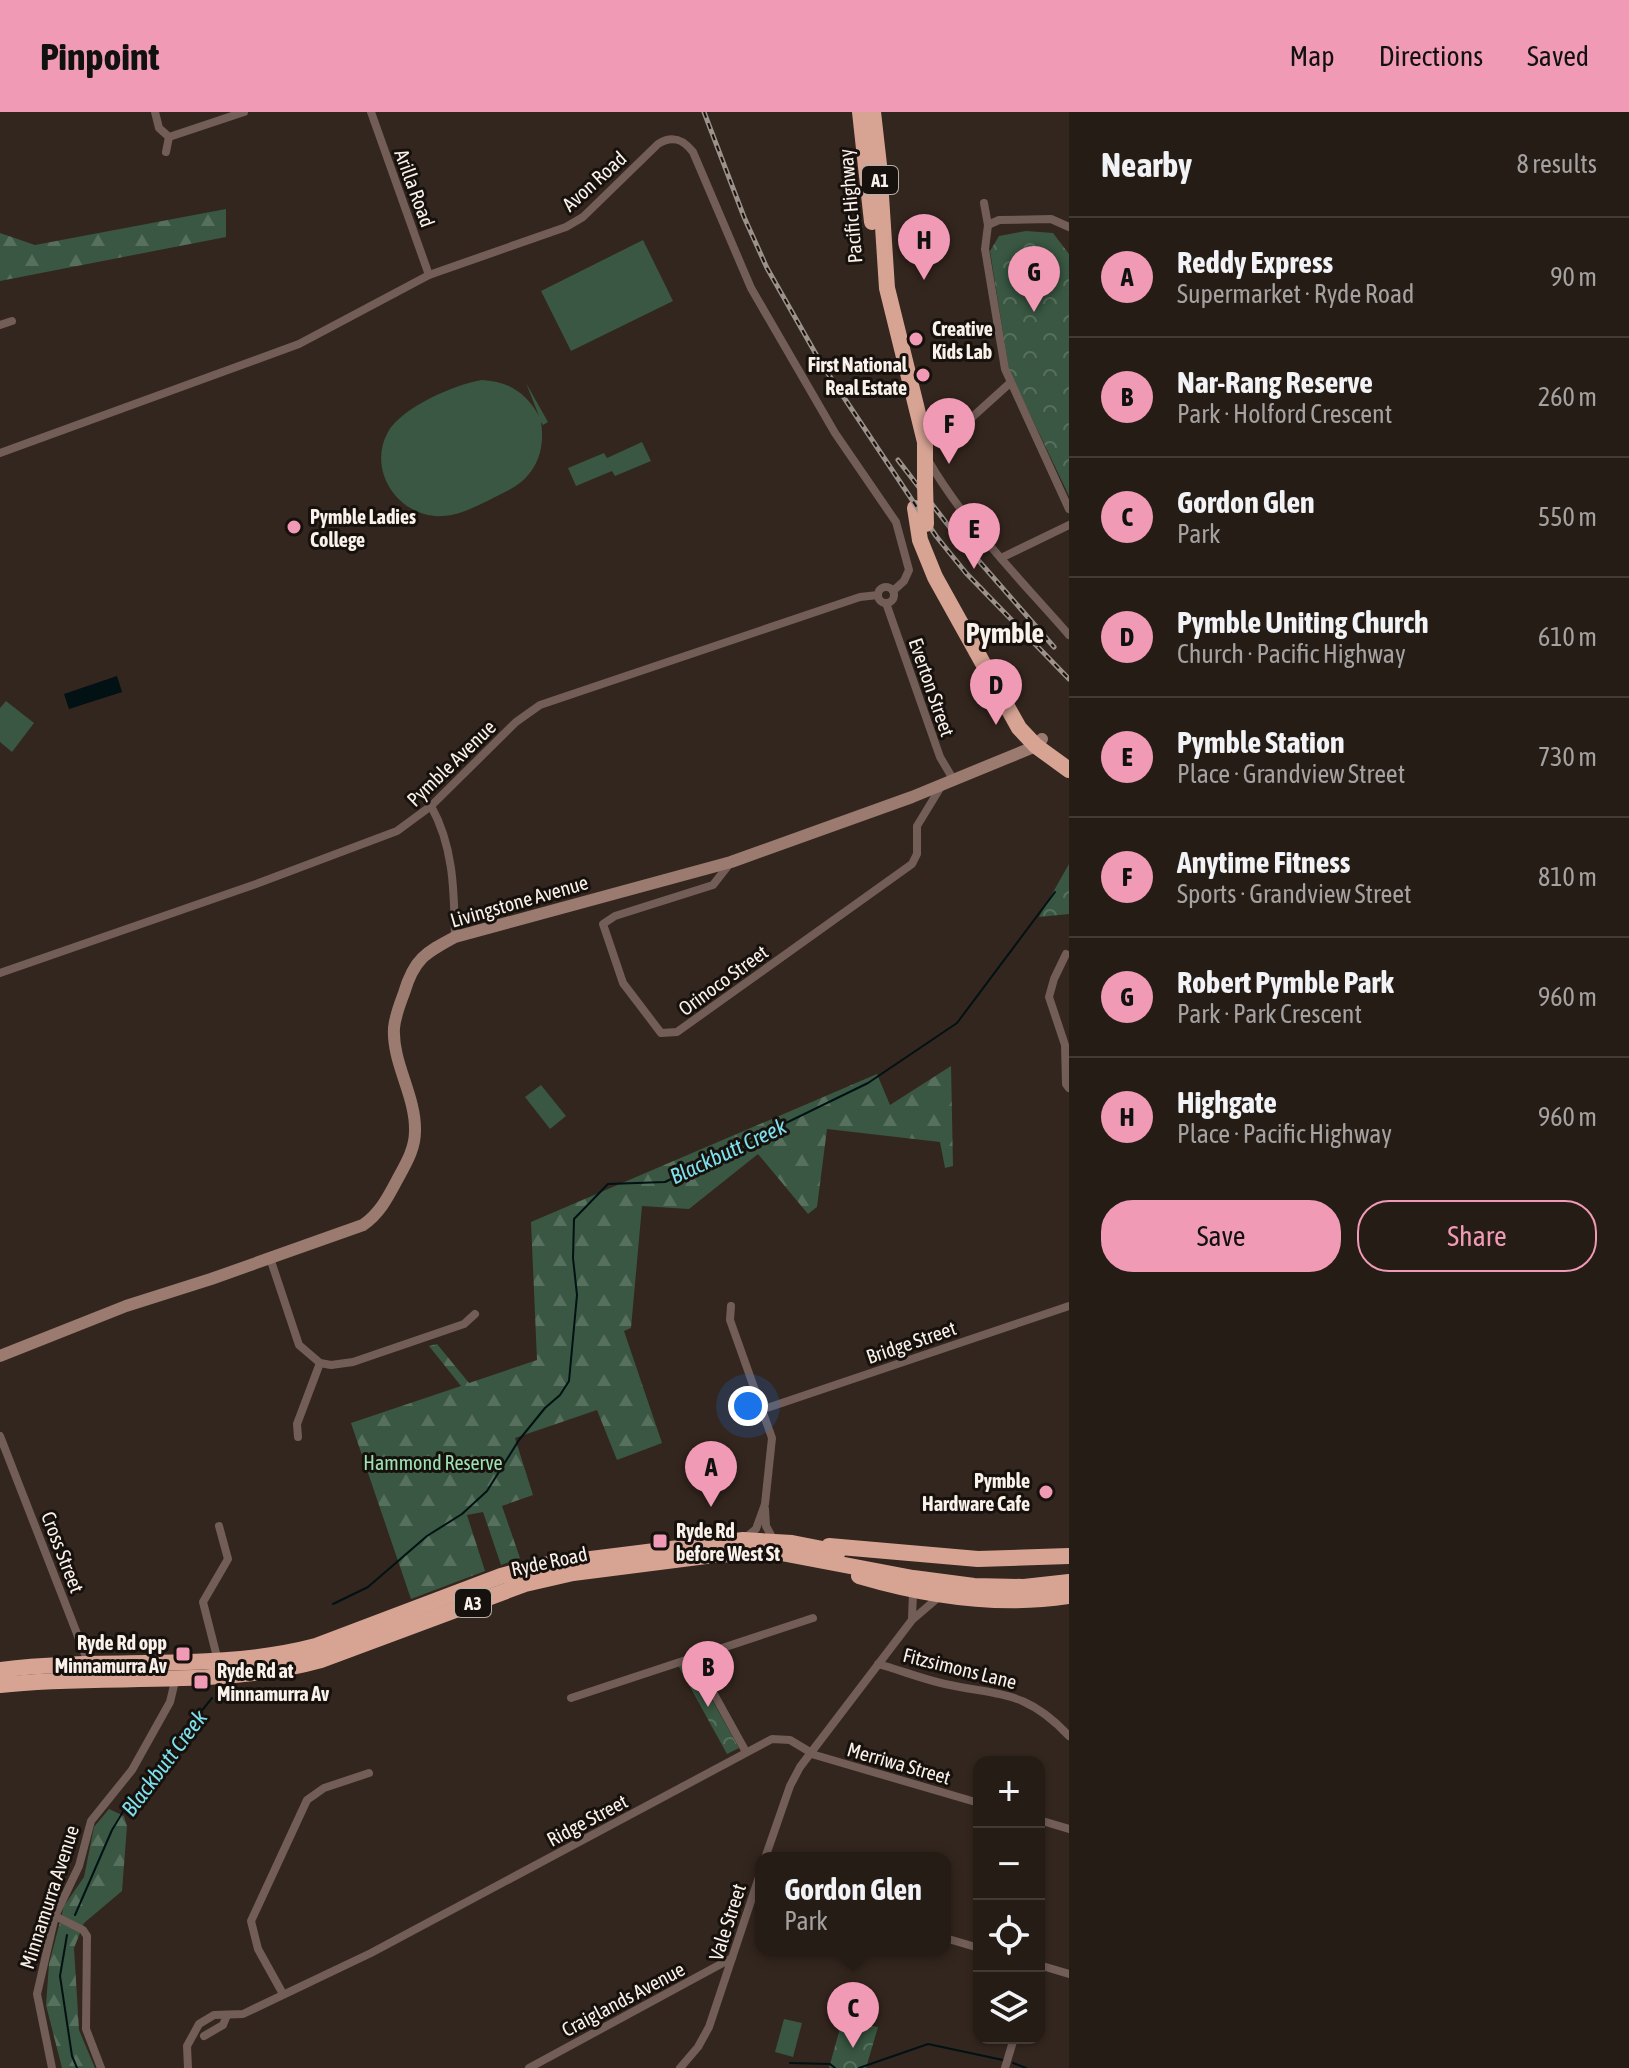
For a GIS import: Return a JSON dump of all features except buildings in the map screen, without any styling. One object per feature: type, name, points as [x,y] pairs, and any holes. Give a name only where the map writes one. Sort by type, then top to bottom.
[{"type":"highway","name":"Pacific Highway","points":[[860,112],[879,294],[928,481],[915,508],[920,540],[935,577],[1019,728],[1069,770]]},
{"type":"highway","name":"Pacific Highway","points":[[873,112],[887,288],[925,449],[928,481],[926,524],[934,551],[1039,743],[1069,759]]},
{"type":"highway","name":"Ryde Road","points":[[175,1670],[218,1661],[267,1657],[316,1646],[524,1569],[580,1559],[743,1540],[944,1583],[1067,1594]]},
{"type":"highway","name":"Ryde Road","points":[[0,1670],[89,1673],[175,1670],[257,1674],[308,1664],[525,1584],[792,1543],[978,1559],[1067,1559]]},
{"type":"highway","points":[[775,1547],[913,1592],[1002,1600],[1067,1594]]},
{"type":"highway","name":"Ryde Road","points":[[0,1685],[89,1673]]},
{"type":"street","points":[[155,112],[159,128],[169,137]]},
{"type":"street","points":[[169,137],[244,112]]},
{"type":"street","name":"Arilla Road","points":[[371,112],[429,275]]},
{"type":"street","points":[[166,152],[169,137]]},
{"type":"street","name":"Avon Road","points":[[0,453],[299,344],[429,275],[566,227],[583,217],[658,144],[667,139],[683,141],[693,152],[751,288],[780,341],[835,433],[896,522],[909,570],[904,581],[893,591]]},
{"type":"street","points":[[984,203],[988,225],[985,249],[1005,369],[1069,509]]},
{"type":"street","points":[[988,225],[999,220],[1051,219],[1069,227]]},
{"type":"street","points":[[0,325],[12,321]]},
{"type":"street","points":[[925,449],[948,439],[1010,383]]},
{"type":"street","points":[[928,481],[1069,635]]},
{"type":"street","points":[[1001,558],[1069,525]]},
{"type":"street","name":"Pymble Avenue","points":[[0,973],[256,884],[397,831],[431,806],[516,722],[540,705],[860,597],[878,595],[885,587],[893,591]]},
{"type":"street","points":[[878,595],[886,603],[893,599],[893,591]]},
{"type":"street","name":"Everton Street","points":[[886,603],[948,781]]},
{"type":"street","name":"Livingstone Avenue","points":[[0,1356],[126,1306],[363,1225],[384,1204],[412,1152],[415,1131],[394,1036],[397,1015],[415,964],[428,952],[455,937],[731,862],[948,781],[1039,743]]},
{"type":"street","name":"Orinoco Street","points":[[731,862],[713,885],[615,916],[603,924],[623,983],[661,1033],[677,1032],[912,864],[917,854],[917,826],[948,781]]},
{"type":"street","points":[[431,806],[454,873],[455,937]]},
{"type":"street","points":[[1066,954],[1049,997],[1065,1045],[1066,1084],[1069,1088]]},
{"type":"street","points":[[270,1258],[299,1345],[320,1363],[353,1362],[464,1324],[475,1314]]},
{"type":"street","points":[[731,1306],[730,1320],[772,1438],[765,1504],[766,1526],[775,1547]]},
{"type":"street","name":"Bridge Street","points":[[764,1409],[1069,1306]]},
{"type":"street","points":[[298,1437],[297,1424],[320,1363]]},
{"type":"street","name":"Cross Street","points":[[0,1436],[89,1673]]},
{"type":"street","points":[[743,1540],[756,1529],[765,1504]]},
{"type":"street","points":[[218,1661],[202,1609],[205,1596],[228,1559],[219,1526]]},
{"type":"street","points":[[912,1620],[913,1592]]},
{"type":"street","points":[[767,1852],[790,1786],[811,1752],[912,1620],[940,1595]]},
{"type":"street","points":[[571,1698],[813,1618]]},
{"type":"street","points":[[694,1658],[746,1752]]},
{"type":"street","name":"Fitzsimons Lane","points":[[878,1664],[945,1684],[1019,1698],[1051,1717],[1069,1736]]},
{"type":"street","name":"Minnamurra Avenue","points":[[52,2068],[37,1994],[55,1916],[79,1866],[91,1821],[132,1770],[170,1702],[175,1670]]},
{"type":"street","name":"Ridge Street","points":[[188,2064],[187,2046],[199,2024],[214,2015],[243,2014],[371,1953],[772,1739],[790,1740],[811,1752]]},
{"type":"street","name":"Merriwa Street","points":[[811,1752],[973,1801]]},
{"type":"street","points":[[283,1994],[258,1949],[251,1921],[307,1800],[324,1788],[369,1773]]},
{"type":"street","points":[[1045,1822],[1069,1829]]},
{"type":"street","name":"Vale Street","points":[[680,2068],[704,2038],[755,1895]]},
{"type":"street","points":[[55,1916],[83,1930],[87,1936],[86,2029],[101,2068]]},
{"type":"street","points":[[951,1940],[973,1946]]},
{"type":"street","name":"Craiglands Avenue","points":[[529,2068],[732,1958]]},
{"type":"street","points":[[1045,1967],[1069,1974]]},
{"type":"street","name":"Ridge Street","points":[[204,2036],[223,2025],[227,2015]]},
{"type":"street","points":[[1005,2068],[1012,2044]]},
{"type":"green space","points":[[226,209],[226,237],[0,281],[0,233],[35,245]]},
{"type":"green space","points":[[1026,231],[1053,233],[1069,254],[1069,496],[1009,370],[990,251],[999,236]]},
{"type":"green space","points":[[643,240],[673,301],[571,351],[541,291]]},
{"type":"green space","points":[[482,380],[516,390],[529,401],[539,416],[526,383],[548,422],[543,425],[541,422],[542,444],[536,464],[515,487],[467,510],[443,516],[413,510],[391,490],[384,477],[382,447],[388,432],[404,414],[430,398]]},
{"type":"green space","points":[[642,442],[651,461],[615,476],[612,471],[576,486],[568,468],[604,453],[607,458]]},
{"type":"green space","points":[[6,701],[34,723],[12,752],[0,742],[0,708]]},
{"type":"green space","points":[[1069,864],[1069,914],[1039,917]]},
{"type":"green space","name":"Hammond Reserve","points":[[951,1066],[953,1166],[945,1168],[940,1142],[827,1129],[817,1207],[808,1214],[758,1154],[689,1209],[642,1206],[631,1328],[624,1331],[662,1443],[617,1460],[597,1410],[515,1438],[533,1495],[502,1506],[520,1558],[501,1565],[483,1512],[467,1515],[485,1571],[411,1599],[351,1423],[461,1386],[429,1346],[437,1344],[469,1383],[537,1360],[531,1222],[877,1074],[890,1105]]},
{"type":"green space","points":[[541,1085],[566,1116],[550,1129],[525,1097]]},
{"type":"green space","points":[[690,1661],[739,1748],[727,1754],[678,1665]]},
{"type":"green space","points":[[109,1809],[124,1816],[127,1826],[122,1891],[84,1923],[74,1948],[79,2030],[95,2068],[62,2068],[46,2005],[49,1964],[64,1906],[84,1877],[94,1827]]},
{"type":"green space","points":[[784,2019],[802,2023],[793,2057],[775,2052]]},
{"type":"green space","points":[[842,2021],[878,2027],[866,2068],[829,2068]]},
{"type":"shaded area","points":[[117,676],[122,692],[69,709],[64,694]]},
{"type":"waterway","name":"Blackbutt Creek","points":[[333,1604],[368,1587],[427,1536],[462,1514],[487,1491],[519,1440],[560,1395],[569,1381],[577,1295],[573,1258],[574,1219],[608,1184],[665,1182],[868,1083],[957,1023],[1055,892]]},
{"type":"waterway","name":"Blackbutt Creek","points":[[75,1915],[112,1830],[130,1800],[212,1698]]},
{"type":"waterway","name":"Blackbutt Creek","points":[[67,1935],[60,1976],[72,2056],[77,2068]]},
{"type":"waterway","points":[[859,2068],[928,2044],[1003,2060]]},
{"type":"waterway","points":[[790,2063],[830,2064],[835,2068]]},
{"type":"waterway","points":[[1013,2063],[1026,2068]]},
{"type":"railway","points":[[704,112],[767,268],[821,363],[936,536],[966,573],[1069,679]]},
{"type":"railway","points":[[898,460],[951,529],[1054,647]]},
{"type":"place","name":"Highgate","points":[[924,280]]},
{"type":"place","name":"Robert Pymble Park","points":[[1034,312]]},
{"type":"place","name":"Creative Kids Lab","points":[[916,339]]},
{"type":"place","name":"First National Real Estate","points":[[923,375]]},
{"type":"place","name":"Anytime Fitness","points":[[949,464]]},
{"type":"place","name":"Pymble Ladies College","points":[[294,527]]},
{"type":"place","name":"Pymble Station","points":[[974,569]]},
{"type":"place","name":"Pymble Uniting Church","points":[[996,725]]},
{"type":"place","name":"Pymble Hardware Cafe","points":[[1046,1492]]},
{"type":"place","name":"Reddy Express","points":[[711,1507]]},
{"type":"place","name":"Ryde Rd before West St","points":[[660,1541]]},
{"type":"place","name":"Ryde Rd opp Minnamurra Av","points":[[183,1654]]},
{"type":"place","name":"Ryde Rd at Minnamurra Av","points":[[201,1682]]},
{"type":"place","name":"Nar-Rang Reserve","points":[[708,1707]]},
{"type":"place","name":"Gordon Glen","points":[[853,2048]]},
{"type":"district","name":"Pymble","points":[[1005,633]]}]
